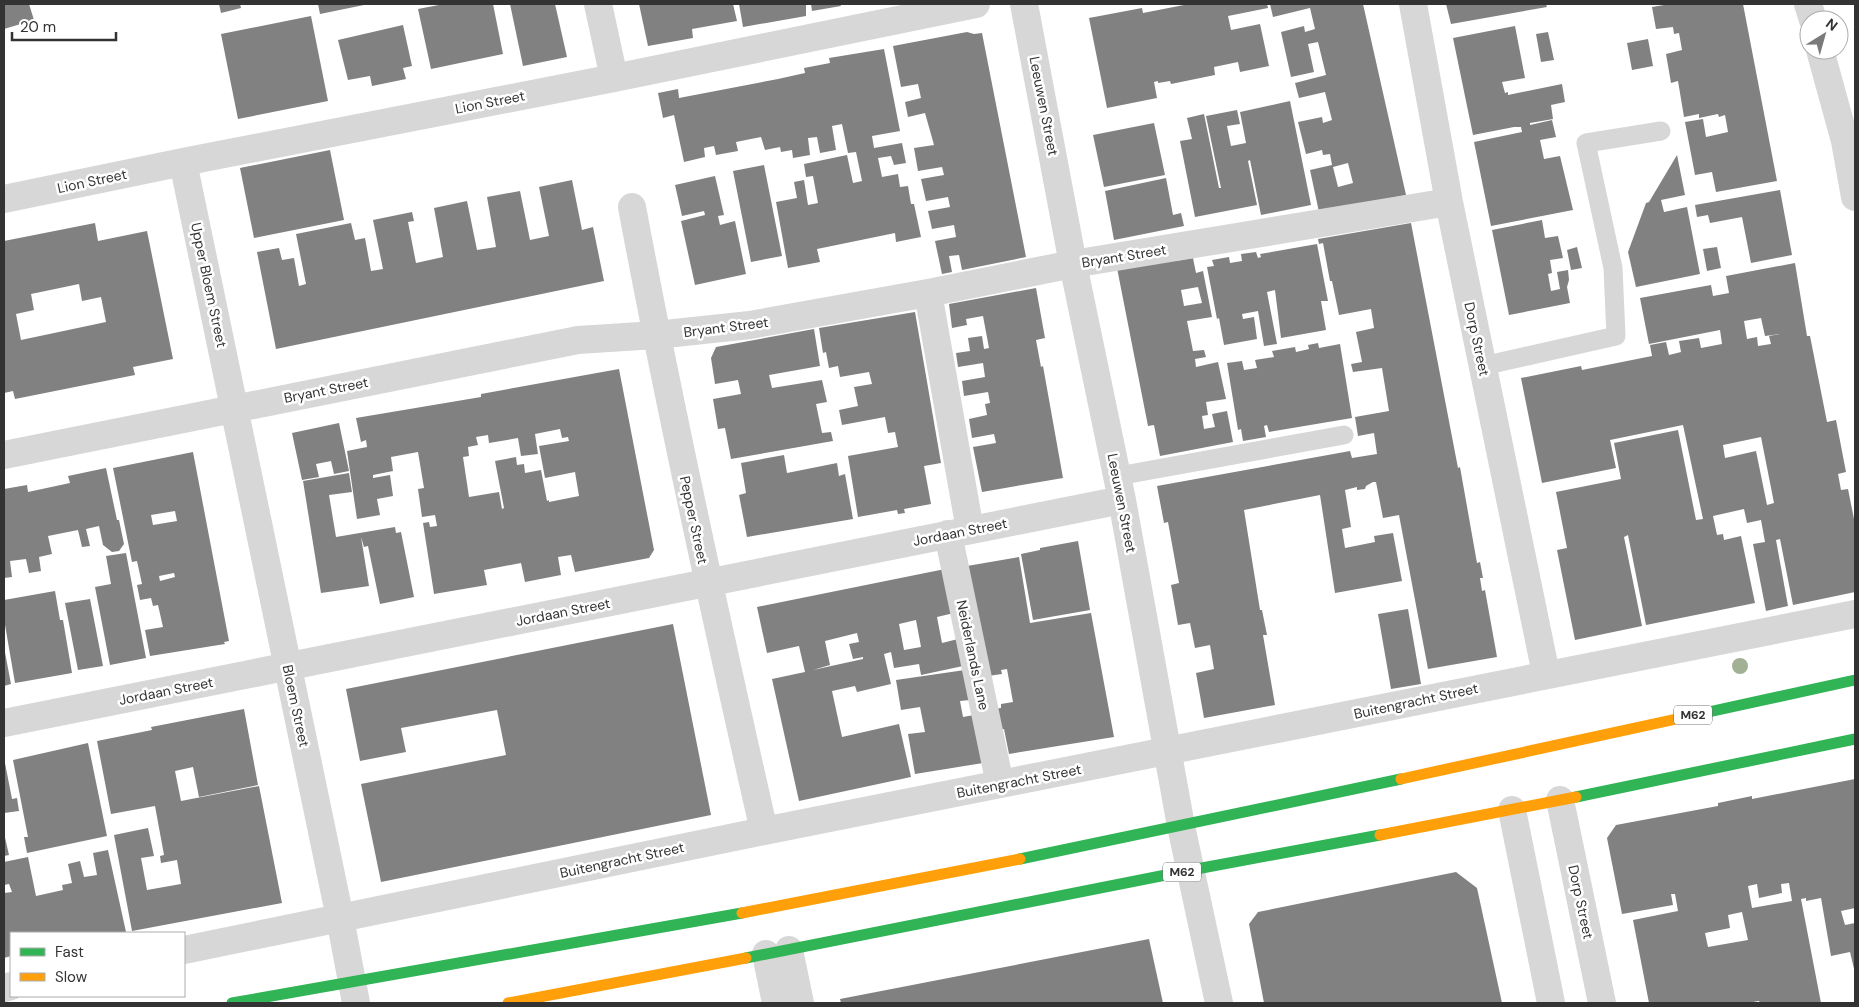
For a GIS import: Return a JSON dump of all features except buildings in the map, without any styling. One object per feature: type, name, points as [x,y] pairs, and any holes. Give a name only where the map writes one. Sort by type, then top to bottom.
[{"type":"main road","name":"M62","points":[[232,1003],[354,992],[1181,826],[1855,680]]},
{"type":"main road","name":"M62","points":[[508,1003],[778,952],[1191,870],[1512,810],[1855,739]]},
{"type":"street","points":[[598,4],[614,78]]},
{"type":"street","name":"Lion Street","points":[[4,199],[976,4]]},
{"type":"street","name":"Leeuwen Street","points":[[1024,4],[1073,264],[1120,488],[1181,826],[1219,1003]]},
{"type":"street","name":"Dorp Street","points":[[1413,4],[1449,202],[1546,674]]},
{"type":"street","points":[[1823,60],[1850,140],[1855,197]]},
{"type":"street","name":"Upper Bloem Street","points":[[183,162],[235,409]]},
{"type":"street","name":"Bryant Street","points":[[4,455],[578,340],[656,335],[750,325],[928,293],[1073,264],[1449,202]]},
{"type":"street","name":"Pepper Street","points":[[632,207],[656,335],[708,584],[764,831]]},
{"type":"street","name":"Neiderlands Lane","points":[[928,293],[959,532],[998,776]]},
{"type":"street","name":"Bloem Street","points":[[235,409],[354,992]]},
{"type":"street","name":"Jordaan Street","points":[[4,723],[708,584],[959,532],[1120,488]]},
{"type":"street","name":"Buitengracht Street","points":[[185,950],[764,831],[1855,614]]},
{"type":"street","name":"Dorp Street","points":[[1560,800],[1602,1003]]},
{"type":"street","points":[[1512,810],[1551,1003]]},
{"type":"street","points":[[776,1003],[778,952]]},
{"type":"street","points":[[778,952],[800,1003]]},
{"type":"lane","points":[[1483,366],[1616,336],[1613,268],[1586,144],[1661,131]]},
{"type":"lane","points":[[1120,488],[1344,434]]},
{"type":"traffic: fast","points":[[1681,718],[1855,680]]},
{"type":"traffic: fast","points":[[1576,797],[1855,739]]},
{"type":"traffic: fast","points":[[1020,859],[1401,779]]},
{"type":"traffic: fast","points":[[746,958],[1191,870],[1380,835]]},
{"type":"traffic: fast","points":[[232,1003],[742,913]]},
{"type":"traffic: slow","points":[[1401,779],[1681,718]]},
{"type":"traffic: slow","points":[[1380,835],[1576,797]]},
{"type":"traffic: slow","points":[[742,913],[1020,859]]},
{"type":"traffic: slow","points":[[508,1003],[746,958]]}]
